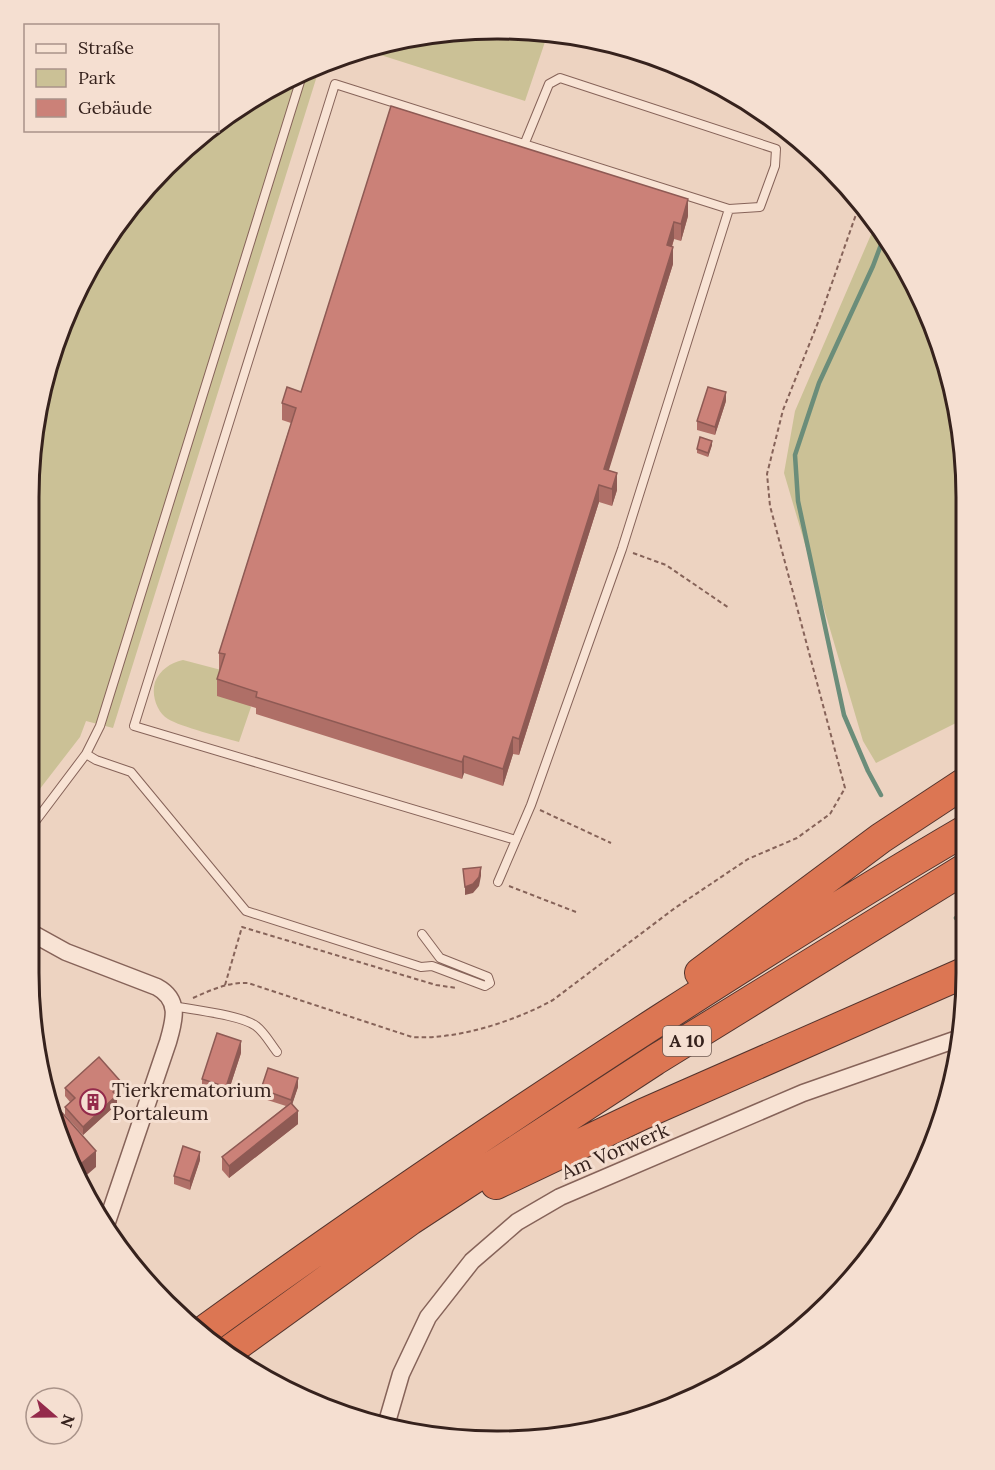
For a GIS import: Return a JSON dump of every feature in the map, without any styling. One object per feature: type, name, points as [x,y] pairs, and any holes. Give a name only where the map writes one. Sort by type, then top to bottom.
[{"type":"highway","points":[[570,1078],[647,1013],[785,908],[881,838],[956,789]]},
{"type":"highway","name":"A 10","points":[[208,1328],[445,1161],[570,1078],[756,958],[956,836]]},
{"type":"highway","name":"A 10","points":[[234,1347],[411,1220],[655,1060],[956,874]]},
{"type":"highway","points":[[411,1220],[456,1205],[510,1176],[643,1114],[956,976]]},
{"type":"street","points":[[39,937],[66,952],[157,987],[165,992],[173,1006],[168,1042],[109,1216]]},
{"type":"street","name":"Am Vorwerk","points":[[388,1417],[401,1374],[428,1317],[472,1261],[517,1222],[560,1197],[803,1093],[950,1041]]},
{"type":"lane","points":[[516,840],[134,726],[335,84],[524,145],[729,209],[760,207],[775,166],[776,149],[560,78],[549,84],[524,145]]},
{"type":"lane","points":[[39,816],[86,754],[99,726],[299,84]]},
{"type":"lane","points":[[498,882],[531,805],[622,549],[729,209]]},
{"type":"lane","points":[[86,754],[96,760],[131,772],[143,773]]},
{"type":"lane","points":[[131,772],[246,911],[421,967],[432,966],[485,986],[490,983],[488,977],[440,958],[422,934]]},
{"type":"lane","points":[[173,1006],[254,1024],[277,1052]]},
{"type":"path","points":[[173,1006],[236,982],[248,983],[411,1037],[438,1036],[484,1028],[553,1000],[684,902],[748,859],[797,838],[830,814],[845,788],[770,506],[767,474],[783,410],[819,321],[857,213]]},
{"type":"path","points":[[622,549],[666,565],[729,608]]},
{"type":"path","points":[[531,805],[611,843]]},
{"type":"path","points":[[498,882],[576,912]]},
{"type":"path","points":[[225,985],[242,927],[436,985],[457,988]]},
{"type":"green space","points":[[468,40],[545,42],[525,101],[380,55],[408,48]]},
{"type":"green space","points":[[317,76],[113,728],[86,721],[80,737],[39,790],[40,468],[48,408],[63,350],[100,268],[134,218],[173,173],[218,134],[243,116],[268,100]]},
{"type":"green space","points":[[872,233],[895,268],[909,295],[932,350],[952,438],[956,498],[956,723],[876,763],[863,741],[784,473],[795,411]]},
{"type":"green space","points":[[183,660],[225,671],[251,707],[239,742],[182,725],[168,719],[158,708],[154,698],[155,682],[166,668]]},
{"type":"building","points":[[391,106],[688,199],[681,224],[674,222],[667,245],[673,247],[604,469],[617,473],[612,489],[599,485],[519,739],[513,737],[503,769],[464,756],[462,762],[256,697],[257,692],[217,679],[225,654],[219,653],[296,408],[282,403],[287,387],[301,392]]},
{"type":"building","points":[[708,387],[726,392],[715,427],[697,421]]},
{"type":"building","points":[[700,437],[712,441],[708,453],[697,449]]},
{"type":"building","points":[[481,867],[479,877],[473,884],[465,887],[463,869]]},
{"type":"building","points":[[217,1033],[241,1041],[226,1087],[202,1079]]},
{"type":"building","name":"Tierkrematorium Portaleum","points":[[99,1057],[122,1083],[113,1092],[117,1095],[83,1127],[65,1107],[75,1098],[65,1088]]},
{"type":"building","points":[[268,1068],[298,1078],[291,1100],[261,1089]]},
{"type":"building","points":[[291,1103],[298,1111],[229,1166],[222,1157]]},
{"type":"building","points":[[61,1111],[96,1151],[81,1164]]},
{"type":"building","points":[[183,1146],[200,1152],[190,1181],[174,1176]]},
{"type":"waterway","points":[[881,246],[819,383],[795,455],[798,501],[844,715],[881,795]]},
{"type":"place","name":"Tierkrematorium Portaleum","points":[[93,1102]]}]
